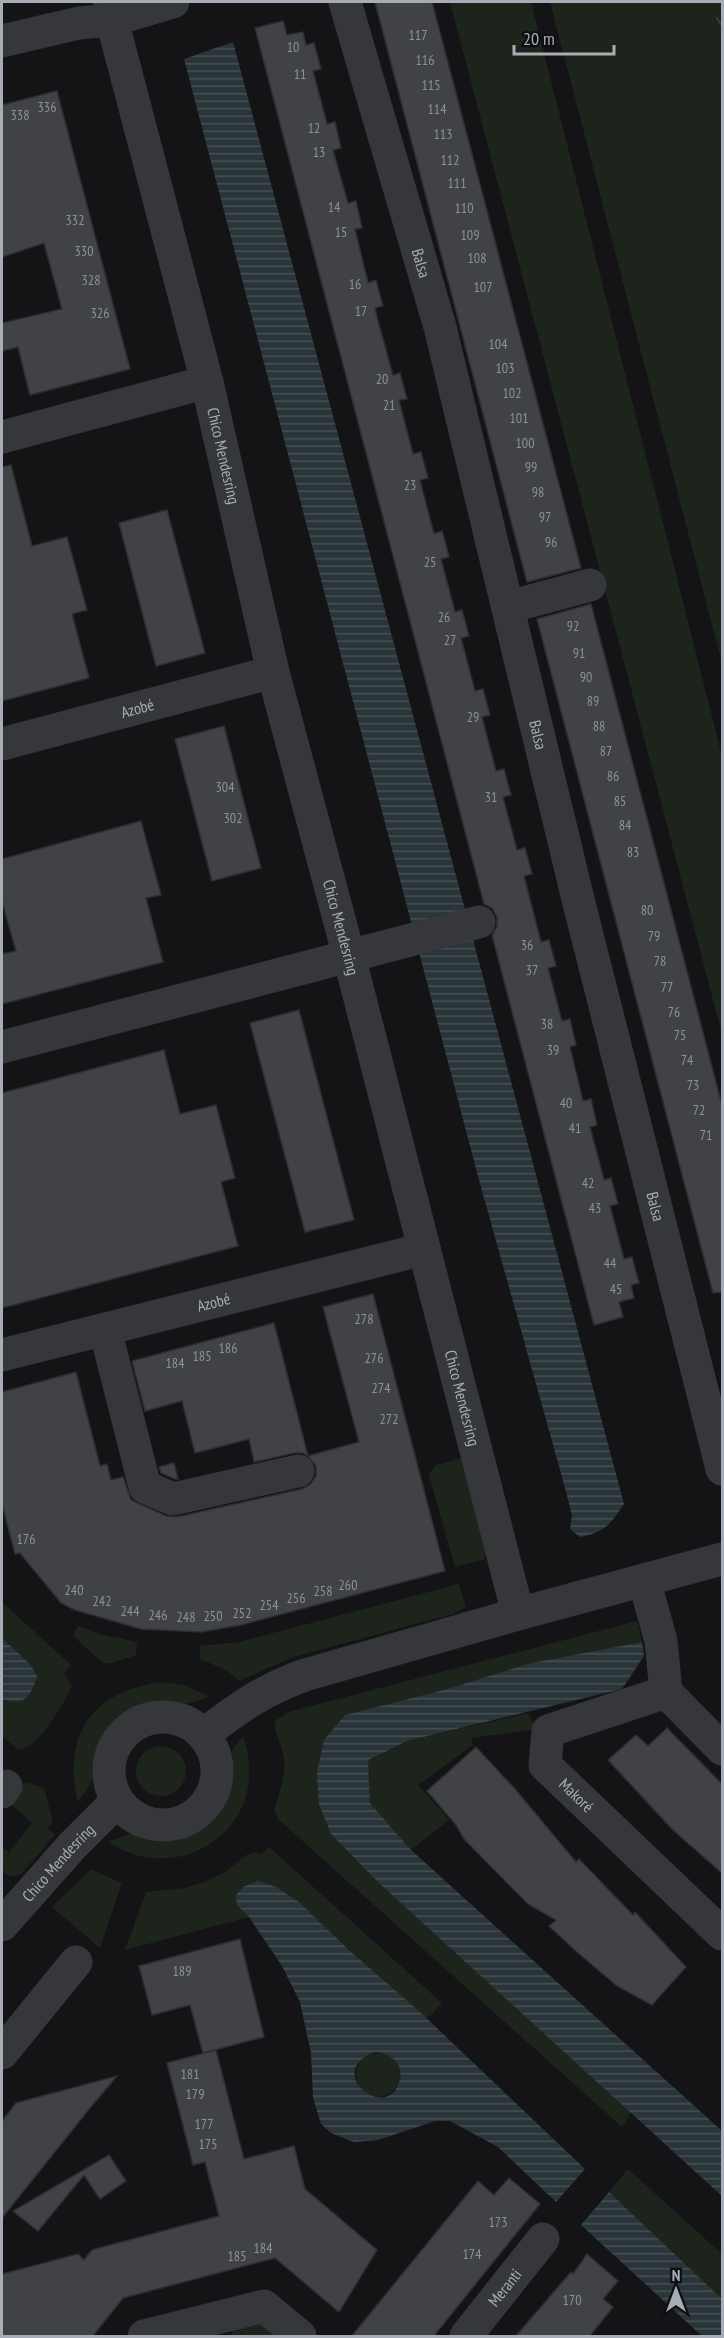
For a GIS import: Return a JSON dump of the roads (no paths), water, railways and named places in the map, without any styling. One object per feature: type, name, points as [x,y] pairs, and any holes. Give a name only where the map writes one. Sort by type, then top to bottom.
[{"type":"street","points":[[2,41],[79,23],[111,11],[173,2]]},
{"type":"street","name":"Balsa","points":[[345,2],[440,327],[583,918],[723,1469]]},
{"type":"street","name":"Chico Mendesring","points":[[111,11],[207,382],[273,672],[519,1614]]},
{"type":"street","points":[[2,437],[207,382]]},
{"type":"street","points":[[508,607],[590,585]]},
{"type":"street","name":"Azobé","points":[[2,744],[273,672]]},
{"type":"street","points":[[2,1047],[479,921]]},
{"type":"street","name":"Azobé","points":[[2,1355],[424,1249]]},
{"type":"street","points":[[105,1329],[145,1487],[173,1499],[298,1471]]},
{"type":"street","points":[[203,1735],[237,1708],[275,1686],[519,1614],[723,1559]]},
{"type":"street","points":[[644,1580],[660,1641],[666,1692],[723,1749]]},
{"type":"street","name":"Makoré","points":[[666,1692],[548,1731],[545,1765],[723,1934]]},
{"type":"street","points":[[154,1718],[172,1718],[189,1724],[203,1735],[212,1749],[217,1764],[216,1780],[211,1796],[202,1809],[181,1822],[157,1826],[128,1813],[117,1801],[110,1784],[108,1766],[113,1749],[123,1734],[137,1723],[154,1718]]},
{"type":"street","name":"Chico Mendesring","points":[[8,1904],[117,1801]]},
{"type":"street","points":[[2,2053],[76,1962]]},
{"type":"street","name":"Meranti","points":[[466,2337],[543,2239]]},
{"type":"street","points":[[144,2337],[264,2306],[300,2337]]}]
